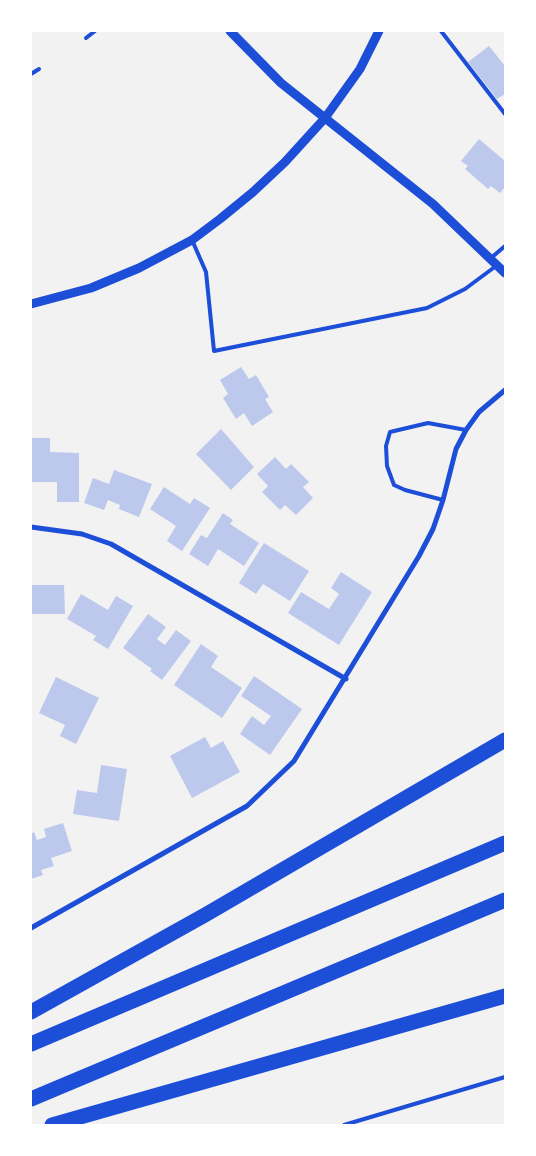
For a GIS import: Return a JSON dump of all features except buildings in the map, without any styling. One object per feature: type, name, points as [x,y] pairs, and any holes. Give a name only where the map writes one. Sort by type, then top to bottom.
[{"type":"highway","points":[[31,1012],[205,915],[505,740]]},
{"type":"highway","points":[[31,1044],[505,843]]},
{"type":"highway","points":[[31,1099],[505,900]]},
{"type":"highway","points":[[52,1125],[505,996]]},
{"type":"street","points":[[230,31],[281,83],[433,204],[505,273]]},
{"type":"street","points":[[31,304],[91,288],[138,268],[192,240],[253,192],[285,162],[325,118],[360,69],[379,31]]},
{"type":"street","points":[[31,928],[247,806],[294,761],[419,556],[433,529],[443,500],[456,449],[466,430],[479,412],[505,390]]},
{"type":"street","points":[[31,527],[82,534],[111,544],[346,678]]},
{"type":"lane","points":[[86,38],[95,31]]},
{"type":"lane","points":[[441,31],[505,114]]},
{"type":"lane","points":[[31,74],[39,69]]},
{"type":"lane","points":[[192,240],[206,272],[214,351],[427,308],[465,289],[494,262],[505,246]]},
{"type":"lane","points":[[443,500],[405,490],[394,485],[387,466],[386,446],[390,432],[428,423],[466,430]]},
{"type":"lane","points":[[344,1125],[505,1078]]}]
